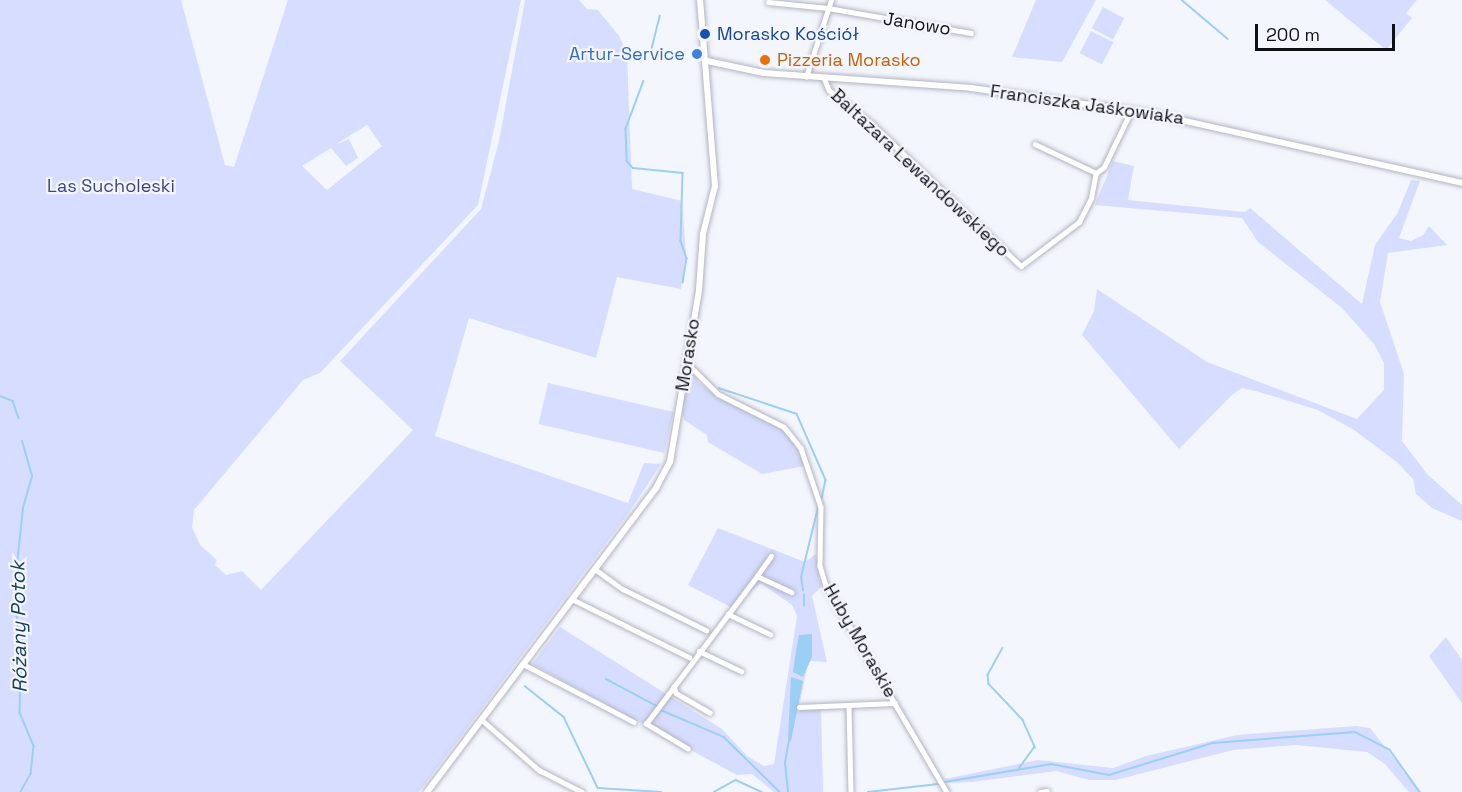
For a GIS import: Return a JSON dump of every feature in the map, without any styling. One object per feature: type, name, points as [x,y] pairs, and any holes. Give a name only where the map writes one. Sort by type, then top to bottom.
[{"type":"street","name":"Morasko","points":[[427,792],[595,569],[669,465],[686,362],[703,234],[715,186],[707,61],[700,0]]},
{"type":"street","points":[[807,77],[831,0]]},
{"type":"street","name":"Janowo","points":[[768,3],[828,8],[971,33]]},
{"type":"street","name":"Franciszka Jaśkowiaka","points":[[707,61],[753,72],[971,88],[1131,111],[1242,131],[1462,183]]},
{"type":"street","name":"Baltazara Lewandowskiego","points":[[824,78],[829,90],[873,124],[1021,266],[1079,222],[1091,198],[1096,173]]},
{"type":"street","points":[[1035,144],[1096,173],[1104,167],[1131,111]]},
{"type":"street","name":"Huby Moraskie","points":[[686,362],[712,389],[778,422],[801,448],[822,516],[822,576],[946,792]]},
{"type":"street","points":[[688,749],[647,726],[699,651],[771,556]]},
{"type":"street","points":[[595,569],[622,589],[706,630]]},
{"type":"street","points":[[757,576],[791,592]]},
{"type":"street","points":[[572,599],[688,657]]},
{"type":"street","points":[[728,614],[770,634]]},
{"type":"street","points":[[699,651],[741,671]]},
{"type":"street","points":[[523,664],[634,722]]},
{"type":"street","points":[[674,686],[676,693],[710,713]]},
{"type":"street","points":[[799,707],[896,703]]},
{"type":"street","points":[[849,705],[851,792]]},
{"type":"street","points":[[482,720],[539,770],[582,792]]},
{"type":"street","points":[[1040,792],[1047,791]]},
{"type":"green space","name":"Las Sucholeski","points":[[0,0],[181,0],[225,165],[234,167],[288,0],[521,0],[478,205],[320,373],[303,380],[194,510],[192,527],[200,545],[217,560],[215,565],[226,575],[242,571],[261,590],[413,430],[340,361],[481,209],[499,141],[525,0],[579,0],[587,9],[598,10],[619,36],[627,53],[632,189],[682,201],[686,254],[681,289],[617,277],[596,358],[469,318],[435,436],[628,503],[644,463],[661,464],[628,514],[419,792],[0,792]],"holes":[[[367,125],[382,146],[327,190],[302,166],[331,148],[346,166],[358,158],[349,139],[335,145]]]},
{"type":"green space","points":[[1036,0],[1096,0],[1062,62],[1012,57]]},
{"type":"green space","points":[[1325,0],[1417,0],[1406,13],[1412,18],[1386,50]]},
{"type":"green space","points":[[1103,7],[1124,18],[1113,39],[1092,28]]},
{"type":"green space","points":[[1091,31],[1113,42],[1102,65],[1080,53]]},
{"type":"green space","points":[[1113,161],[1134,166],[1128,200],[1245,212],[1250,208],[1362,304],[1375,245],[1398,212],[1411,180],[1420,181],[1399,238],[1411,241],[1423,235],[1429,226],[1447,245],[1388,253],[1380,302],[1404,374],[1402,441],[1427,474],[1462,505],[1462,521],[1432,508],[1416,494],[1413,479],[1398,463],[1354,430],[1318,410],[1256,391],[1242,388],[1233,394],[1179,449],[1082,335],[1094,311],[1097,289],[1207,362],[1357,419],[1384,390],[1384,363],[1374,344],[1342,308],[1258,242],[1242,218],[1095,205]]},
{"type":"green space","points":[[690,367],[698,382],[708,390],[781,429],[794,442],[805,466],[762,474],[708,442],[707,435],[684,420],[682,411]]},
{"type":"green space","points":[[548,383],[674,412],[664,453],[539,424]]},
{"type":"green space","points":[[718,528],[805,562],[816,554],[821,587],[812,596],[827,662],[808,661],[799,709],[821,709],[823,792],[774,792],[752,774],[737,775],[532,664],[560,627],[722,729],[747,756],[764,766],[774,764],[797,616],[792,605],[761,583],[731,607],[688,585]]},
{"type":"green space","points":[[1446,637],[1462,660],[1462,703],[1429,656]]},
{"type":"green space","points":[[1356,726],[1370,728],[1421,792],[1409,792],[1385,764],[1367,752],[1296,745],[1233,750],[1116,780],[1089,780],[1056,771],[972,782],[947,783],[945,779],[1038,760],[1113,768],[1146,756],[1237,735]]},
{"type":"shaded area","points":[[812,634],[812,657],[803,677],[793,672],[799,635]]},
{"type":"shaded area","points":[[791,677],[803,681],[791,741],[788,740]]},
{"type":"waterway","points":[[1182,0],[1228,39]]},
{"type":"waterway","points":[[651,51],[660,16]]},
{"type":"waterway","points":[[644,81],[626,129],[627,161],[633,168],[683,173],[681,241],[687,258],[683,283]]},
{"type":"waterway","points":[[719,388],[797,414],[826,480],[822,499]]},
{"type":"waterway","name":"Różany Potok","points":[[0,396],[13,401],[19,418]]},
{"type":"waterway","name":"Różany Potok","points":[[19,660],[15,583],[23,508],[32,476],[22,441]]},
{"type":"waterway","points":[[803,591],[801,577],[818,508]]},
{"type":"waterway","points":[[804,595],[804,606]]},
{"type":"waterway","points":[[1003,648],[988,675],[989,684],[1023,720],[1035,747],[1018,770]]},
{"type":"waterway","name":"Różany Potok","points":[[21,670],[20,713],[34,746],[31,774],[21,792]]},
{"type":"waterway","points":[[606,679],[657,706]]},
{"type":"waterway","points":[[525,686],[564,717],[598,788],[661,792]]},
{"type":"waterway","points":[[661,710],[724,737],[780,792]]},
{"type":"waterway","points":[[945,782],[1051,764],[1109,775],[1213,743],[1355,732],[1390,750],[1420,792]]},
{"type":"waterway","points":[[788,792],[785,763],[789,741]]},
{"type":"waterway","points":[[714,792],[736,780],[762,792]]},
{"type":"waterway","points":[[868,792],[938,784]]},
{"type":"place","name":"Morasko Kościół","points":[[705,34]]},
{"type":"place","name":"Artur-Service","points":[[697,54]]},
{"type":"place","name":"Pizzeria Morasko","points":[[765,60]]}]
